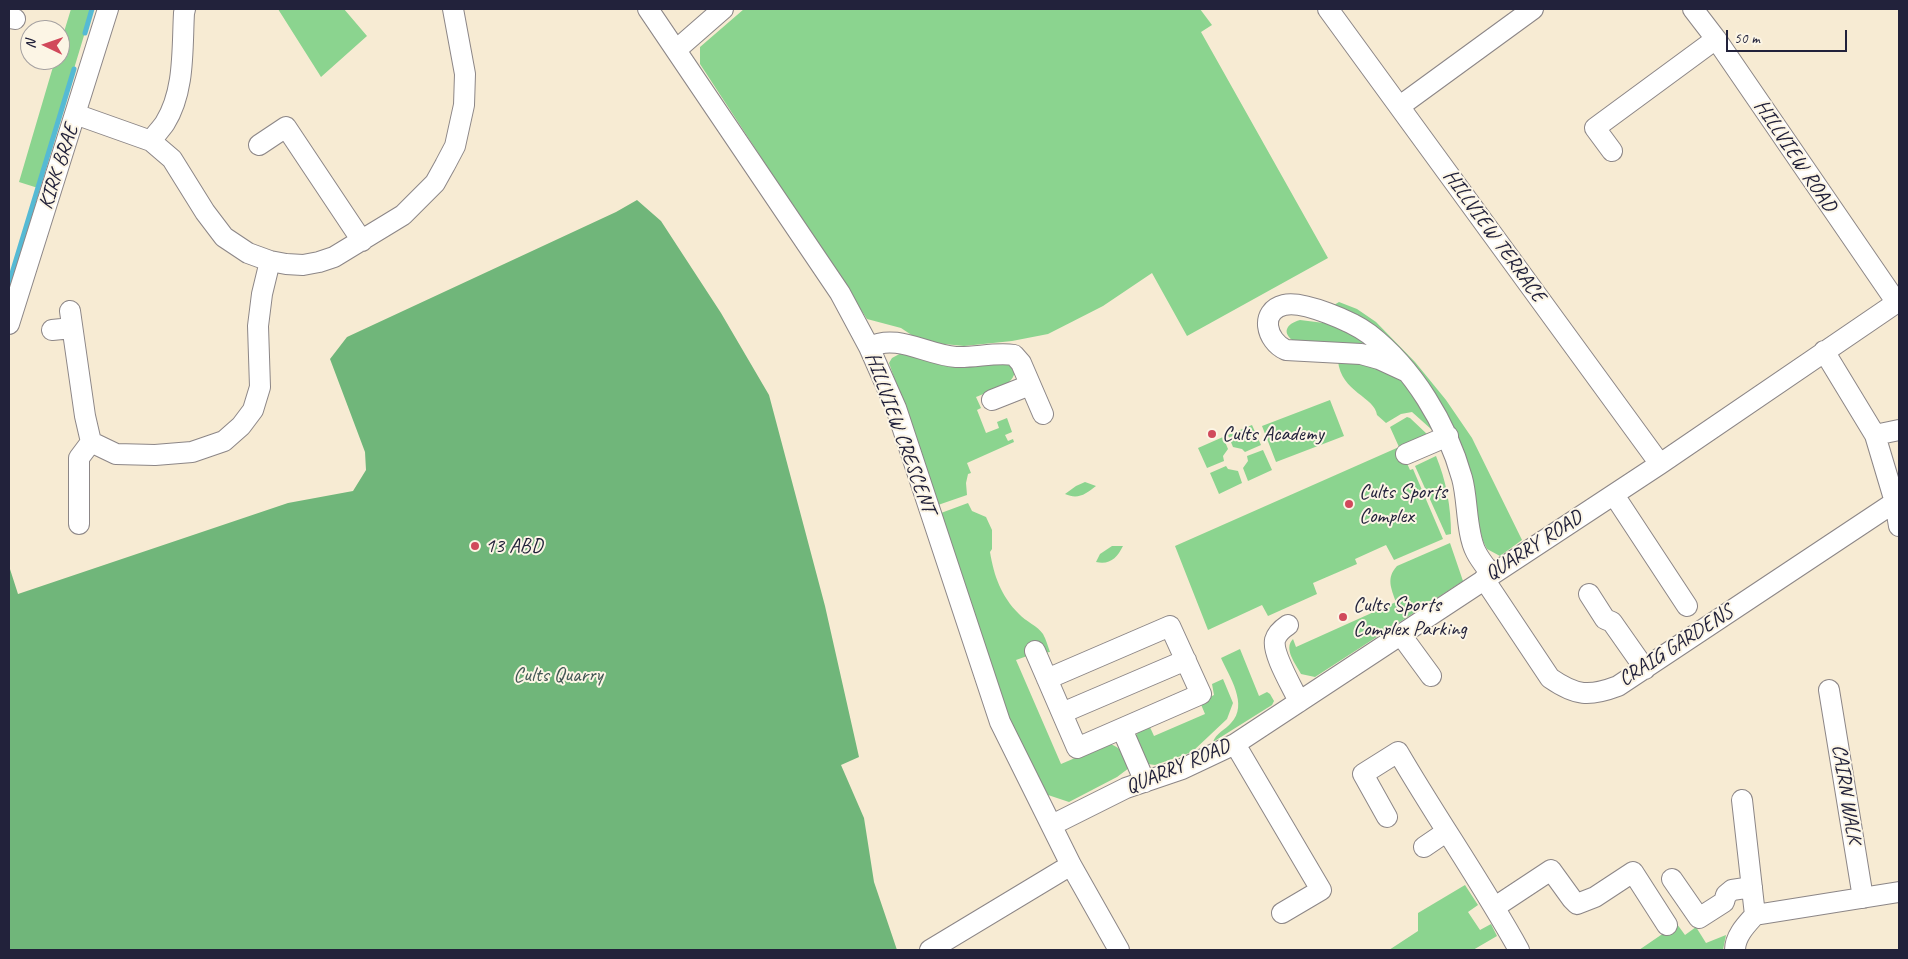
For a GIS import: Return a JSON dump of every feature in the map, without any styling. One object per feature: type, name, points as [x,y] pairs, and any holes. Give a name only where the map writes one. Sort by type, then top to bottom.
[{"type":"street","name":"KIRK BRAE","points":[[10,314],[108,9]]},
{"type":"street","points":[[151,141],[166,122],[176,96],[181,68],[185,9]]},
{"type":"street","points":[[75,114],[151,141],[172,160],[224,237],[248,253],[270,261],[303,265],[319,262],[334,257],[403,215],[434,183],[454,146],[464,105],[464,74],[453,9]]},
{"type":"street","name":"HILLVIEW CRESCENT","points":[[648,9],[840,293],[869,347],[896,408],[1000,722],[1071,865],[1119,950]]},
{"type":"street","points":[[676,50],[723,9]]},
{"type":"street","name":"HILLVIEW TERRACE","points":[[1328,9],[1660,464]]},
{"type":"street","points":[[1400,106],[1533,9]]},
{"type":"street","name":"HILLVIEW ROAD","points":[[1693,9],[1716,39],[1804,169],[1898,302]]},
{"type":"street","points":[[1612,151],[1595,128],[1716,39]]},
{"type":"street","points":[[259,145],[286,128],[362,241]]},
{"type":"street","points":[[91,442],[116,454],[155,455],[192,452],[224,441],[241,426],[253,410],[260,388],[258,326],[262,294],[270,261]]},
{"type":"street","name":"QUARRY ROAD","points":[[1052,825],[1126,788],[1182,769],[1235,744],[1614,495],[1898,302]]},
{"type":"street","name":"CRAIG GARDENS","points":[[1405,371],[1379,359],[1361,354],[1286,350],[1273,341],[1268,327],[1269,319],[1278,307],[1285,305],[1293,304],[1320,310],[1368,333],[1386,349],[1405,371],[1430,403],[1448,436],[1463,480],[1468,520],[1475,551],[1488,577],[1550,678],[1564,688],[1580,693],[1600,693],[1618,686],[1895,502]]},
{"type":"street","points":[[52,330],[71,319],[85,416],[91,442],[79,458],[79,524]]},
{"type":"street","points":[[869,347],[878,342],[896,341],[933,354],[956,357],[1004,353],[1014,355],[1021,363],[1042,414]]},
{"type":"street","points":[[1824,351],[1875,435],[1895,502],[1899,526]]},
{"type":"street","points":[[992,400],[1030,385]]},
{"type":"street","points":[[1875,435],[1899,430]]},
{"type":"street","points":[[1406,454],[1448,436]]},
{"type":"street","points":[[1614,495],[1687,606]]},
{"type":"street","points":[[1589,594],[1606,619],[1612,622],[1645,669]]},
{"type":"street","points":[[1288,625],[1280,631],[1275,641],[1276,652],[1299,702]]},
{"type":"street","points":[[1036,651],[1047,679],[1077,748],[1201,694],[1170,626],[1047,679]]},
{"type":"street","points":[[1400,635],[1431,676]]},
{"type":"street","points":[[1062,713],[1186,660]]},
{"type":"street","name":"CAIRN WALK","points":[[1829,690],[1863,898]]},
{"type":"street","points":[[1122,729],[1145,782]]},
{"type":"street","points":[[1235,744],[1321,890],[1282,913]]},
{"type":"street","points":[[1387,817],[1363,774],[1398,752],[1430,808],[1495,907],[1519,950]]},
{"type":"street","points":[[1742,800],[1756,916]]},
{"type":"street","points":[[1424,847],[1446,832]]},
{"type":"street","points":[[930,950],[1071,865]]},
{"type":"street","points":[[1495,907],[1551,870],[1577,904],[1595,897],[1633,872],[1667,925]]},
{"type":"street","points":[[1672,879],[1699,918],[1724,902],[1726,895],[1732,890],[1752,887]]},
{"type":"street","points":[[1735,950],[1735,944],[1744,928],[1756,916],[1899,892]]},
{"type":"green space","points":[[71,9],[92,9],[38,188],[19,182],[52,70],[70,70],[70,20],[68,20]]},
{"type":"green space","points":[[278,9],[344,9],[367,36],[321,77]]},
{"type":"green space","points":[[744,9],[1200,9],[1212,25],[1201,32],[1328,258],[1187,336],[1152,273],[1103,306],[1048,334],[1012,341],[964,346],[934,343],[913,336],[901,328],[867,319],[700,64],[700,47]]},
{"type":"green space","name":"Cults Quarry","points":[[637,200],[661,221],[721,313],[769,395],[825,606],[859,757],[841,765],[864,818],[874,882],[897,950],[9,950],[9,566],[18,594],[288,503],[353,491],[366,470],[365,452],[330,359],[347,337],[616,212]]},
{"type":"green space","points":[[1339,302],[1357,309],[1376,322],[1415,362],[1446,400],[1472,438],[1522,540],[1500,556],[1487,549],[1483,541],[1453,428],[1334,305]]},
{"type":"green space","points":[[1300,320],[1332,324],[1364,339],[1363,343],[1295,342],[1288,335],[1287,329],[1291,324]]},
{"type":"green space","points":[[905,351],[1009,362],[1015,372],[1005,385],[976,397],[981,408],[977,410],[986,433],[999,428],[997,422],[1007,418],[1012,432],[1005,435],[1008,441],[1013,439],[1014,442],[967,463],[971,473],[968,474],[966,483],[967,495],[938,505],[889,363],[892,358]]},
{"type":"green space","points":[[1338,361],[1374,367],[1398,379],[1409,389],[1419,404],[1431,423],[1431,429],[1412,412],[1401,414],[1386,423],[1377,415],[1370,403],[1345,380],[1340,371]]},
{"type":"green space","points":[[1330,400],[1344,436],[1276,462],[1262,426]]},
{"type":"green space","name":"Cults Sports Complex","points":[[1407,417],[1428,435],[1400,448],[1410,470],[1413,469],[1443,539],[1394,560],[1386,545],[1355,559],[1357,564],[1313,583],[1317,594],[1268,616],[1262,605],[1208,630],[1175,546],[1399,447],[1390,427]]},
{"type":"green space","points":[[1252,425],[1261,445],[1245,452],[1242,449],[1233,447],[1228,435]]},
{"type":"green space","points":[[1223,437],[1228,449],[1223,456],[1224,461],[1207,468],[1198,448]]},
{"type":"green space","points":[[1263,450],[1272,470],[1248,481],[1243,468],[1248,461],[1247,456]]},
{"type":"green space","points":[[1436,456],[1443,475],[1449,504],[1451,534],[1446,535],[1415,466]]},
{"type":"green space","points":[[1226,466],[1228,469],[1238,471],[1242,483],[1219,494],[1210,473]]},
{"type":"green space","points":[[1085,482],[1096,486],[1082,495],[1070,496],[1065,494],[1076,486]]},
{"type":"green space","points":[[968,503],[972,511],[986,517],[992,530],[992,549],[990,552],[996,577],[1003,593],[1019,614],[1041,631],[1047,643],[1050,652],[1030,655],[1016,660],[1061,764],[1108,744],[1119,749],[1129,768],[1117,777],[1069,802],[1048,795],[1017,738],[991,668],[941,513]]},
{"type":"green space","points":[[1450,543],[1463,581],[1315,677],[1301,674],[1290,652],[1289,647],[1293,639],[1296,647],[1396,602],[1391,588],[1391,575],[1397,566]]},
{"type":"green space","points":[[1112,546],[1123,546],[1113,560],[1101,563],[1096,562],[1100,554]]},
{"type":"green space","points":[[1240,649],[1259,696],[1267,692],[1274,701],[1272,705],[1213,742],[1218,734],[1231,723],[1236,716],[1238,708],[1236,690],[1221,658]]},
{"type":"green space","points":[[1223,679],[1233,703],[1227,719],[1192,752],[1155,765],[1148,764],[1143,759],[1135,737],[1140,729],[1149,725],[1154,736],[1205,714],[1200,702],[1214,695],[1212,684]]},
{"type":"green space","points":[[1465,885],[1478,905],[1468,912],[1480,930],[1491,924],[1497,936],[1473,950],[1389,950],[1418,931],[1418,913]]},
{"type":"green space","points":[[1677,924],[1685,935],[1696,927],[1706,943],[1726,935],[1723,950],[1639,950]]},
{"type":"waterway","points":[[85,33],[92,9]]},
{"type":"waterway","points":[[9,283],[74,69]]},
{"type":"place","name":"Cults Academy","points":[[1212,434]]},
{"type":"place","name":"Cults Sports Complex","points":[[1349,504]]},
{"type":"place","name":"13 ABD","points":[[475,546]]},
{"type":"place","name":"Cults Sports Complex Parking","points":[[1343,617]]}]
